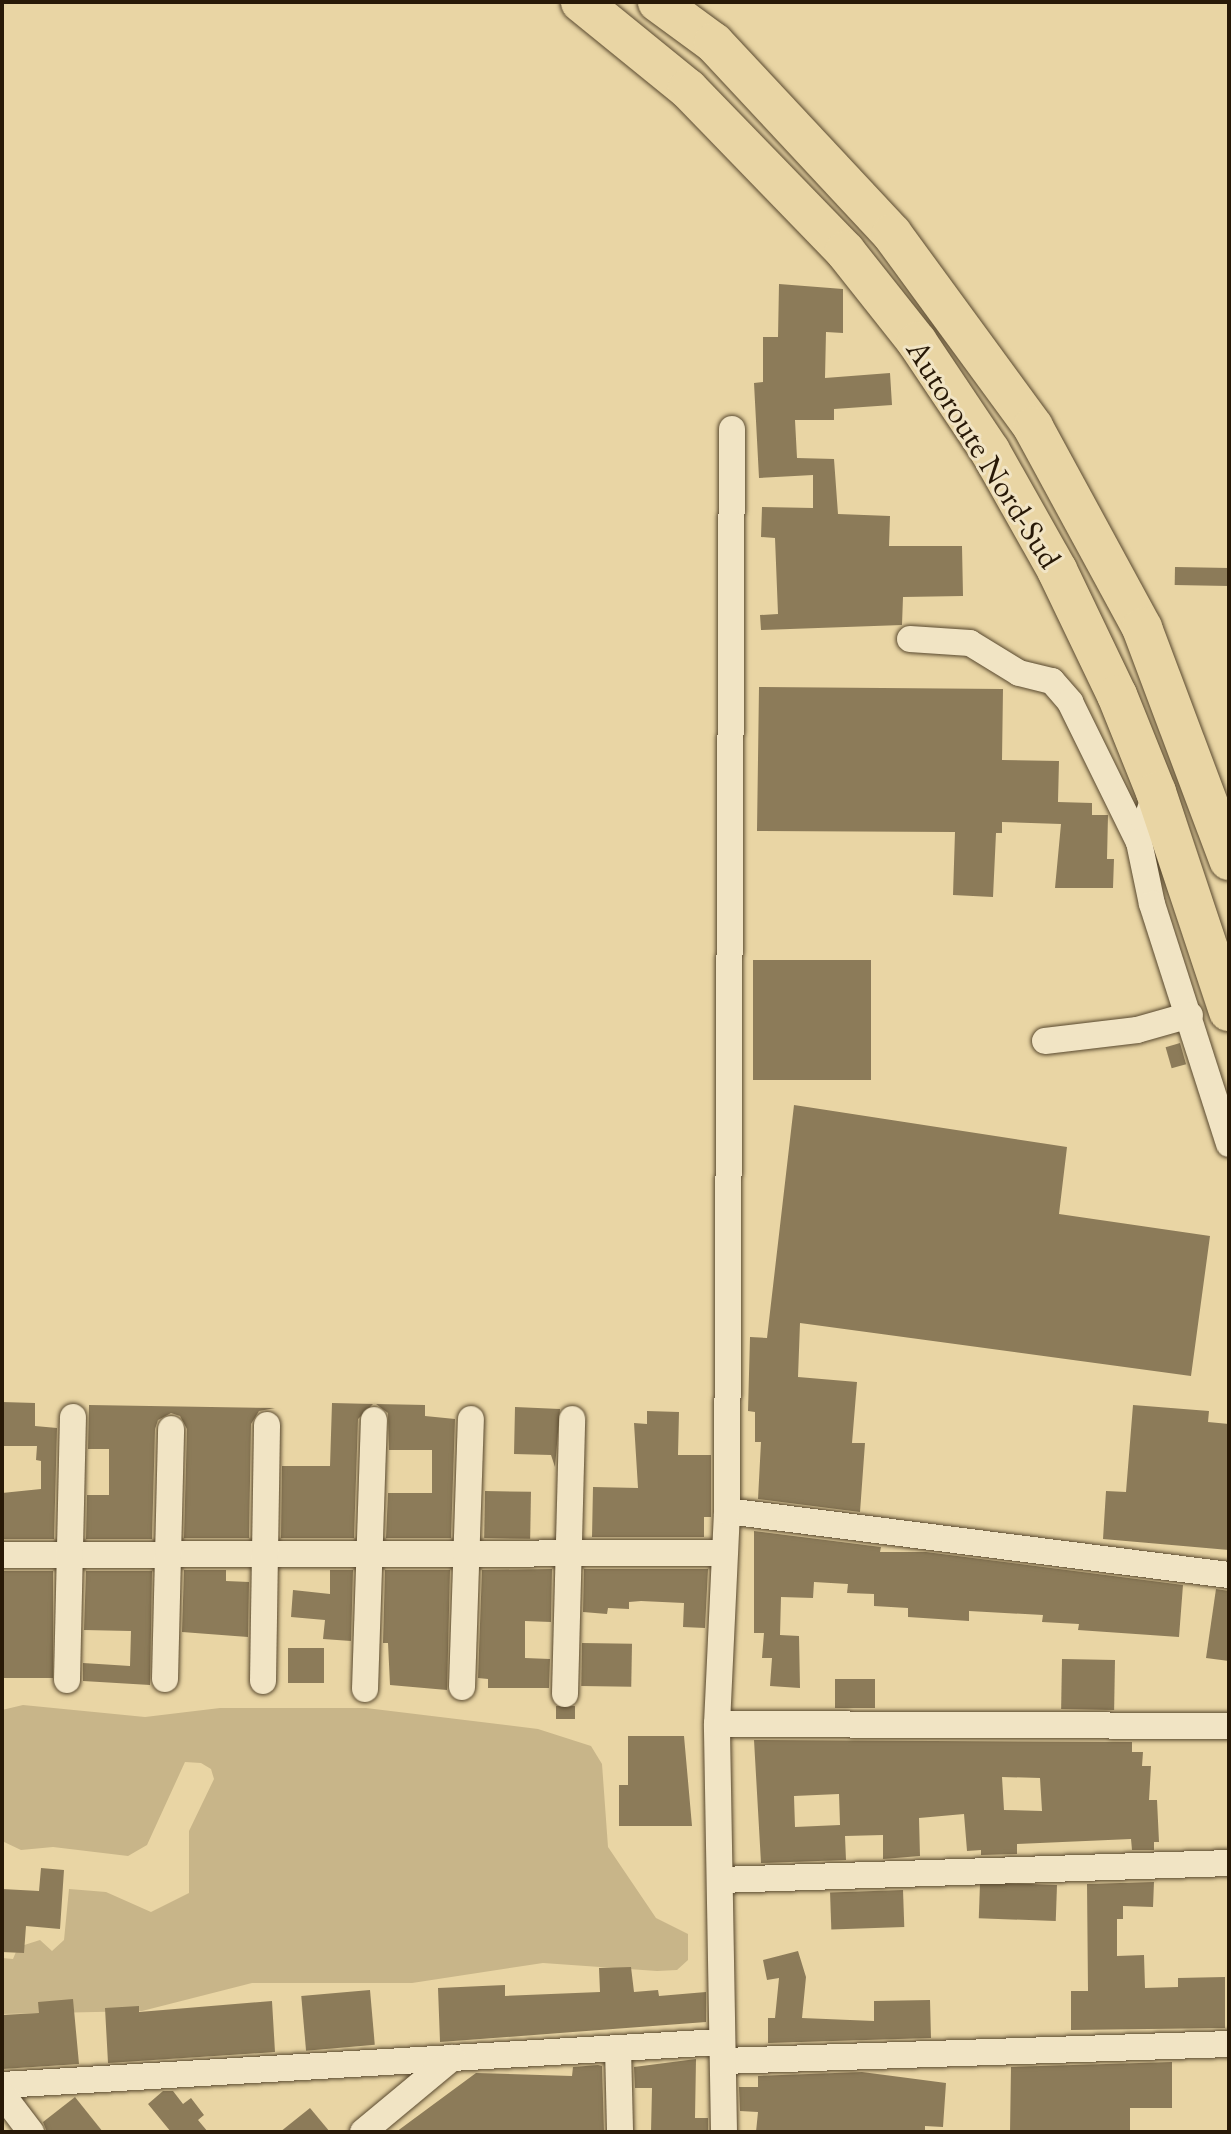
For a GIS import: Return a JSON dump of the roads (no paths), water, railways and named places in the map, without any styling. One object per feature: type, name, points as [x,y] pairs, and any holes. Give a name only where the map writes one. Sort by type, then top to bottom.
[{"type":"highway","name":"Autoroute Nord-Sud","points":[[581,2],[688,89],[759,156],[845,251],[917,342],[990,451],[1057,570],[1156,792],[1210,1013]]},
{"type":"highway","name":"Autoroute Nord-Sud","points":[[658,2],[714,43],[892,234],[1033,427],[1142,628],[1228,854]]},
{"type":"street","points":[[724,2132],[717,1724],[721,1553],[727,1511],[732,429]]},
{"type":"street","points":[[910,639],[970,643],[1019,673],[1052,681],[1070,702],[1139,842],[1152,904],[1210,1013],[1229,1144]]},
{"type":"street","points":[[1139,842],[1156,792]]},
{"type":"street","points":[[1045,1041],[1137,1030],[1210,1013]]},
{"type":"street","points":[[67,1680],[73,1417]]},
{"type":"street","points":[[462,1687],[471,1419]]},
{"type":"street","points":[[565,1694],[572,1419]]},
{"type":"street","points":[[365,1689],[374,1420]]},
{"type":"street","points":[[263,1681],[267,1425]]},
{"type":"street","points":[[165,1679],[171,1429]]},
{"type":"street","points":[[727,1511],[1229,1575]]},
{"type":"street","points":[[2,1555],[721,1553]]},
{"type":"street","points":[[717,1724],[1229,1726]]},
{"type":"street","points":[[720,1880],[1229,1863]]},
{"type":"street","points":[[2,2085],[618,2048],[721,2052],[1229,2044]]},
{"type":"street","points":[[618,2048],[620,2132]]},
{"type":"street","points":[[363,2132],[452,2058]]},
{"type":"street","points":[[2,2094],[31,2132]]}]
